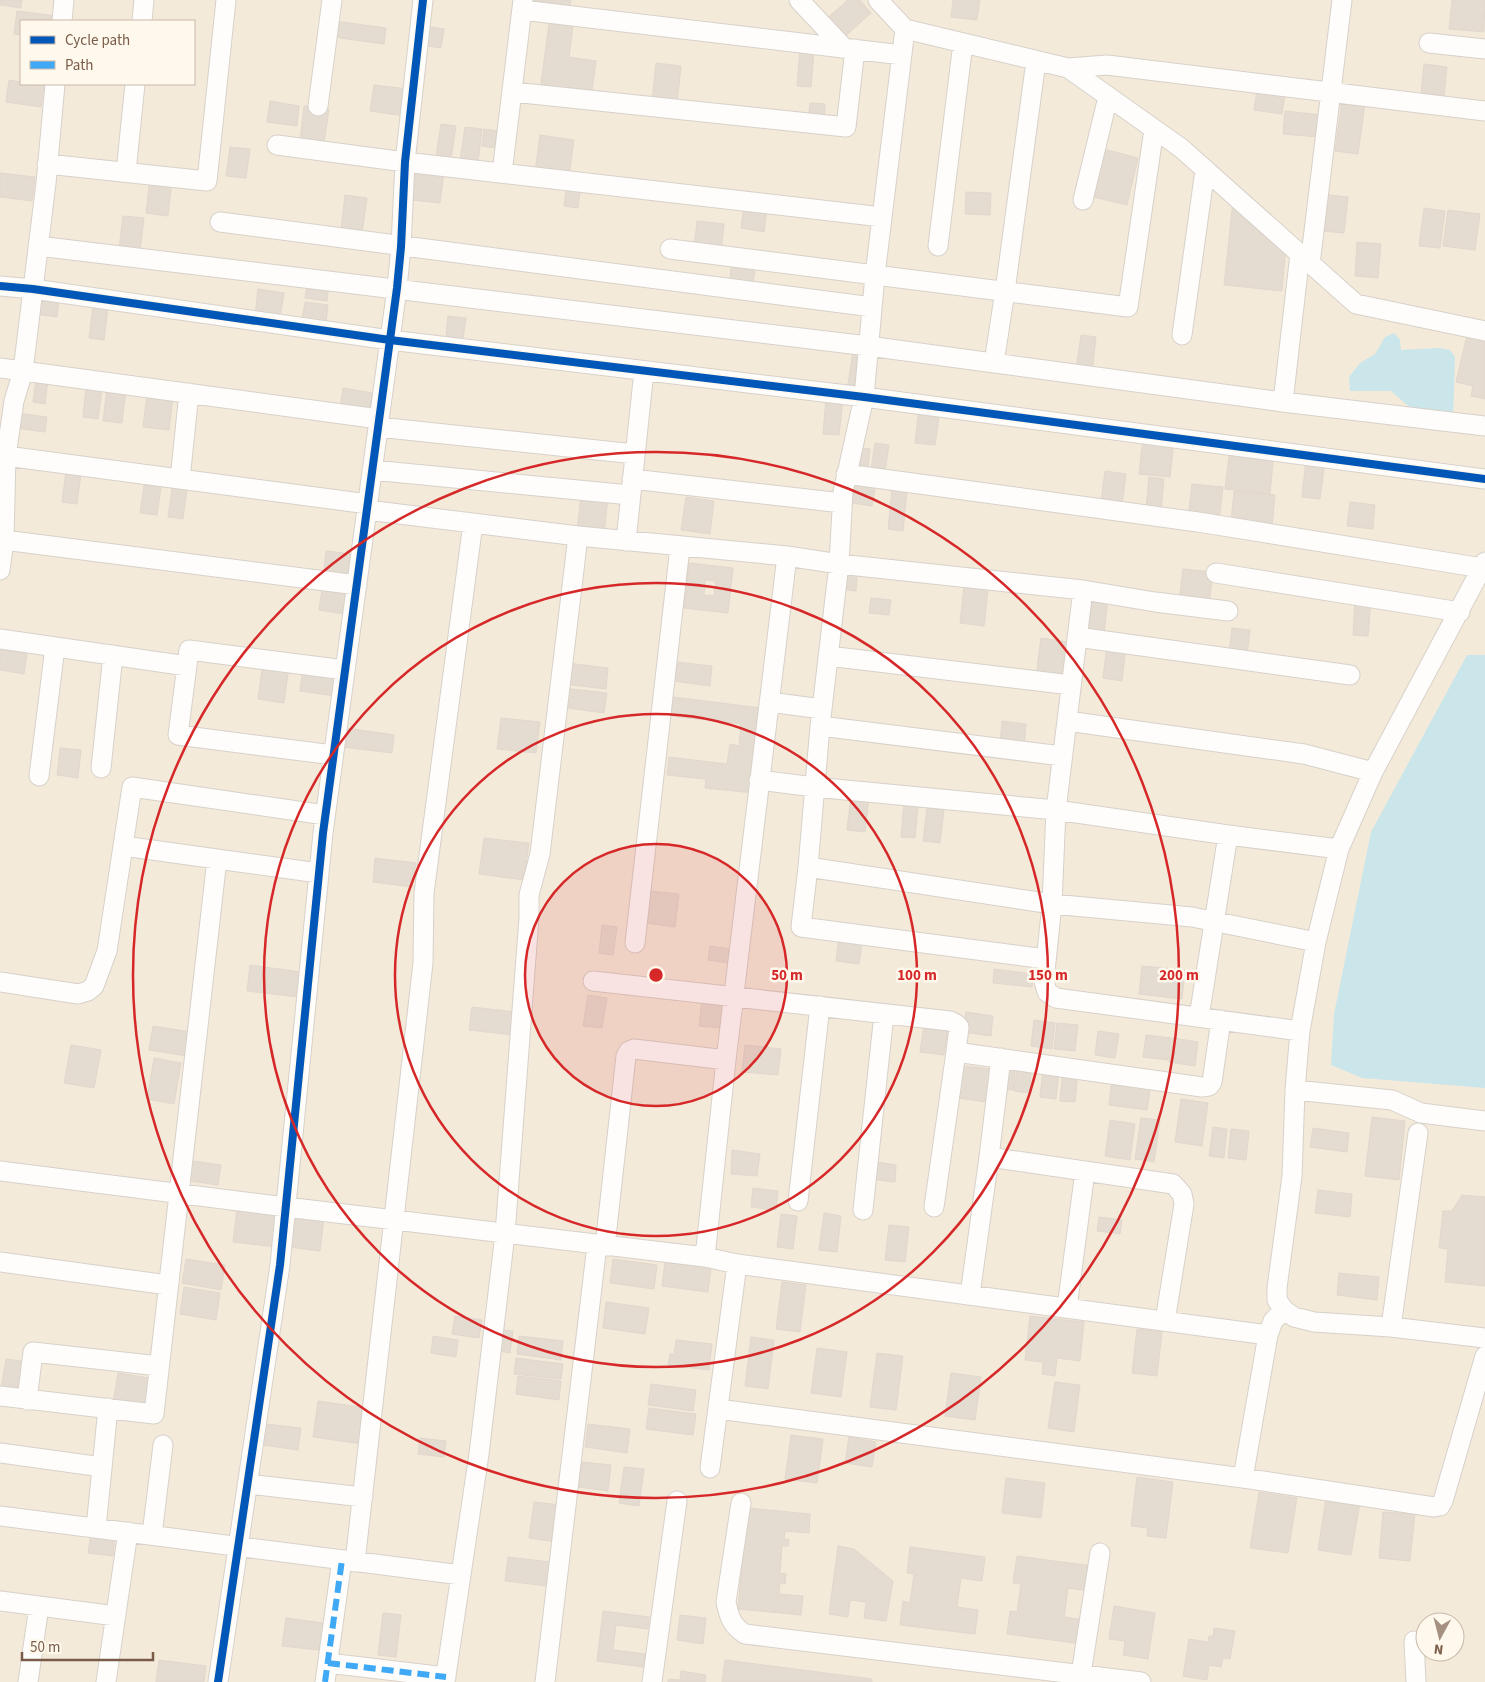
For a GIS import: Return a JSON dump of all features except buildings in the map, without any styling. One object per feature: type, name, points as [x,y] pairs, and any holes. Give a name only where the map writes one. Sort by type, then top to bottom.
[{"type":"street","points":[[62,20],[64,0]]},
{"type":"street","points":[[142,20],[144,0]]},
{"type":"street","points":[[47,164],[207,182],[226,0]]},
{"type":"street","points":[[318,106],[332,0]]},
{"type":"street","points":[[218,1682],[280,1265],[325,816],[397,288],[405,162],[423,0]]},
{"type":"street","points":[[513,92],[846,127],[849,49],[799,0]]},
{"type":"street","points":[[878,0],[905,28],[1068,68],[1107,65],[1485,110]]},
{"type":"street","points":[[1283,402],[1331,92],[1342,0]]},
{"type":"street","points":[[502,173],[522,5],[902,55]]},
{"type":"street","points":[[905,28],[874,275],[864,397],[846,474],[842,503],[839,564],[821,718],[801,927],[1046,959]]},
{"type":"street","points":[[938,246],[963,43]]},
{"type":"street","points":[[1429,43],[1485,49]]},
{"type":"street","points":[[994,363],[1036,61]]},
{"type":"street","points":[[1068,68],[1181,148],[1356,304],[1485,331]]},
{"type":"street","points":[[0,570],[4,540],[2,516],[6,456],[5,430],[23,371],[55,85]]},
{"type":"street","points":[[126,172],[135,85]]},
{"type":"street","points":[[1083,200],[1108,97]]},
{"type":"street","points":[[670,249],[1128,307],[1154,129]]},
{"type":"street","points":[[277,145],[405,162],[882,217]]},
{"type":"street","points":[[1182,335],[1205,170]]},
{"type":"street","points":[[220,222],[872,307]]},
{"type":"street","points":[[38,246],[868,346],[1283,402],[1485,426]]},
{"type":"street","points":[[0,286],[33,289],[390,340],[864,397],[1485,479]]},
{"type":"street","points":[[0,368],[190,393],[378,423],[635,454]]},
{"type":"street","points":[[626,541],[644,371]]},
{"type":"street","points":[[180,479],[190,393]]},
{"type":"street","points":[[6,456],[180,479],[473,523],[1083,590],[1155,602],[1228,611]]},
{"type":"street","points":[[372,470],[842,503]]},
{"type":"street","points":[[846,474],[1198,522],[1484,565],[1373,772],[1339,849],[1316,942],[1300,1031],[1295,1090],[1292,1176],[1276,1300],[1284,1310],[1294,1317],[1314,1322],[1391,1327],[1485,1338]]},
{"type":"street","points":[[325,1682],[363,1497],[424,963],[424,893],[473,523]]},
{"type":"street","points":[[328,1663],[446,1680],[479,1454],[505,1234],[529,918],[529,895],[540,854],[578,536]]},
{"type":"street","points":[[4,540],[357,584]]},
{"type":"street","points":[[635,943],[680,546]]},
{"type":"street","points":[[705,1258],[726,1060],[787,556]]},
{"type":"street","points":[[1216,573],[1460,612]]},
{"type":"street","points":[[1083,590],[1056,810],[1052,904],[1044,981],[1047,992],[1056,998],[1300,1031]]},
{"type":"street","points":[[1077,637],[1350,676]]},
{"type":"street","points":[[0,639],[187,666]]},
{"type":"street","points":[[39,776],[55,647]]},
{"type":"street","points":[[333,755],[178,735],[189,650],[345,670]]},
{"type":"street","points":[[101,768],[113,656]]},
{"type":"street","points":[[828,656],[1071,685]]},
{"type":"street","points":[[769,702],[821,718],[1062,756]]},
{"type":"street","points":[[1067,721],[1304,754],[1373,772]]},
{"type":"street","points":[[759,780],[1056,810],[1339,849]]},
{"type":"street","points":[[0,982],[78,994],[88,992],[94,986],[107,951],[132,787],[325,816]]},
{"type":"street","points":[[1199,1017],[1228,835]]},
{"type":"street","points":[[123,846],[319,873]]},
{"type":"street","points":[[0,1396],[154,1414],[217,859]]},
{"type":"street","points":[[808,867],[1052,904],[1192,917],[1316,942]]},
{"type":"street","points":[[593,981],[950,1021],[956,1024],[959,1027],[956,1052],[934,1206]]},
{"type":"street","points":[[798,1201],[820,1006]]},
{"type":"street","points":[[863,1210],[884,1014]]},
{"type":"street","points":[[956,1052],[1192,1086],[1209,1086],[1212,1082],[1221,1020]]},
{"type":"street","points":[[546,1682],[626,1056],[628,1051],[634,1049],[726,1060]]},
{"type":"street","points":[[970,1295],[1001,1058]]},
{"type":"street","points":[[1295,1090],[1392,1100],[1421,1114],[1485,1121]]},
{"type":"street","points":[[1391,1327],[1418,1133]]},
{"type":"street","points":[[989,1157],[1173,1184],[1182,1194],[1184,1204],[1165,1321]]},
{"type":"street","points":[[0,1170],[705,1258],[737,1264],[1268,1334]]},
{"type":"street","points":[[1067,1308],[1085,1171]]},
{"type":"street","points":[[0,1262],[168,1285]]},
{"type":"street","points":[[710,1468],[737,1264]]},
{"type":"street","points":[[1243,1478],[1268,1334],[1273,1322],[1284,1310]]},
{"type":"street","points":[[27,1400],[33,1352],[159,1366]]},
{"type":"street","points":[[718,1409],[1243,1478],[1434,1507],[1440,1506],[1443,1501],[1485,1356]]},
{"type":"street","points":[[96,1528],[108,1408]]},
{"type":"street","points":[[152,1535],[163,1445]]},
{"type":"street","points":[[0,1453],[102,1467]]},
{"type":"street","points":[[247,1484],[363,1497]]},
{"type":"street","points":[[652,1682],[677,1501]]},
{"type":"street","points":[[741,1503],[726,1602],[730,1618],[736,1628],[745,1634],[1142,1682]]},
{"type":"street","points":[[0,1516],[461,1575]]},
{"type":"street","points":[[106,1682],[128,1532]]},
{"type":"street","points":[[1081,1674],[1100,1553]]},
{"type":"street","points":[[0,1601],[116,1616]]},
{"type":"street","points":[[28,1682],[39,1606]]},
{"type":"street","points":[[1414,1641],[1416,1682]]},
{"type":"shaded area","points":[[0,0],[1485,0],[1485,1682],[0,1682]]},
{"type":"water","points":[[1394,333],[1400,340],[1401,350],[1440,348],[1450,350],[1455,357],[1453,421],[1413,410],[1391,391],[1350,391],[1349,377],[1360,363],[1375,354],[1385,337]]},
{"type":"water","points":[[1467,655],[1485,655],[1485,1088],[1362,1078],[1331,1065],[1334,1014],[1371,832]]},
{"type":"marked path","points":[[325,1682],[342,1560]]},
{"type":"marked path","points":[[328,1663],[446,1677]]},
{"type":"cycle path","points":[[218,1682],[280,1265],[323,833],[397,288],[405,162],[423,0]]},
{"type":"cycle path","points":[[0,286],[33,289],[390,340],[864,397],[1485,479]]}]
